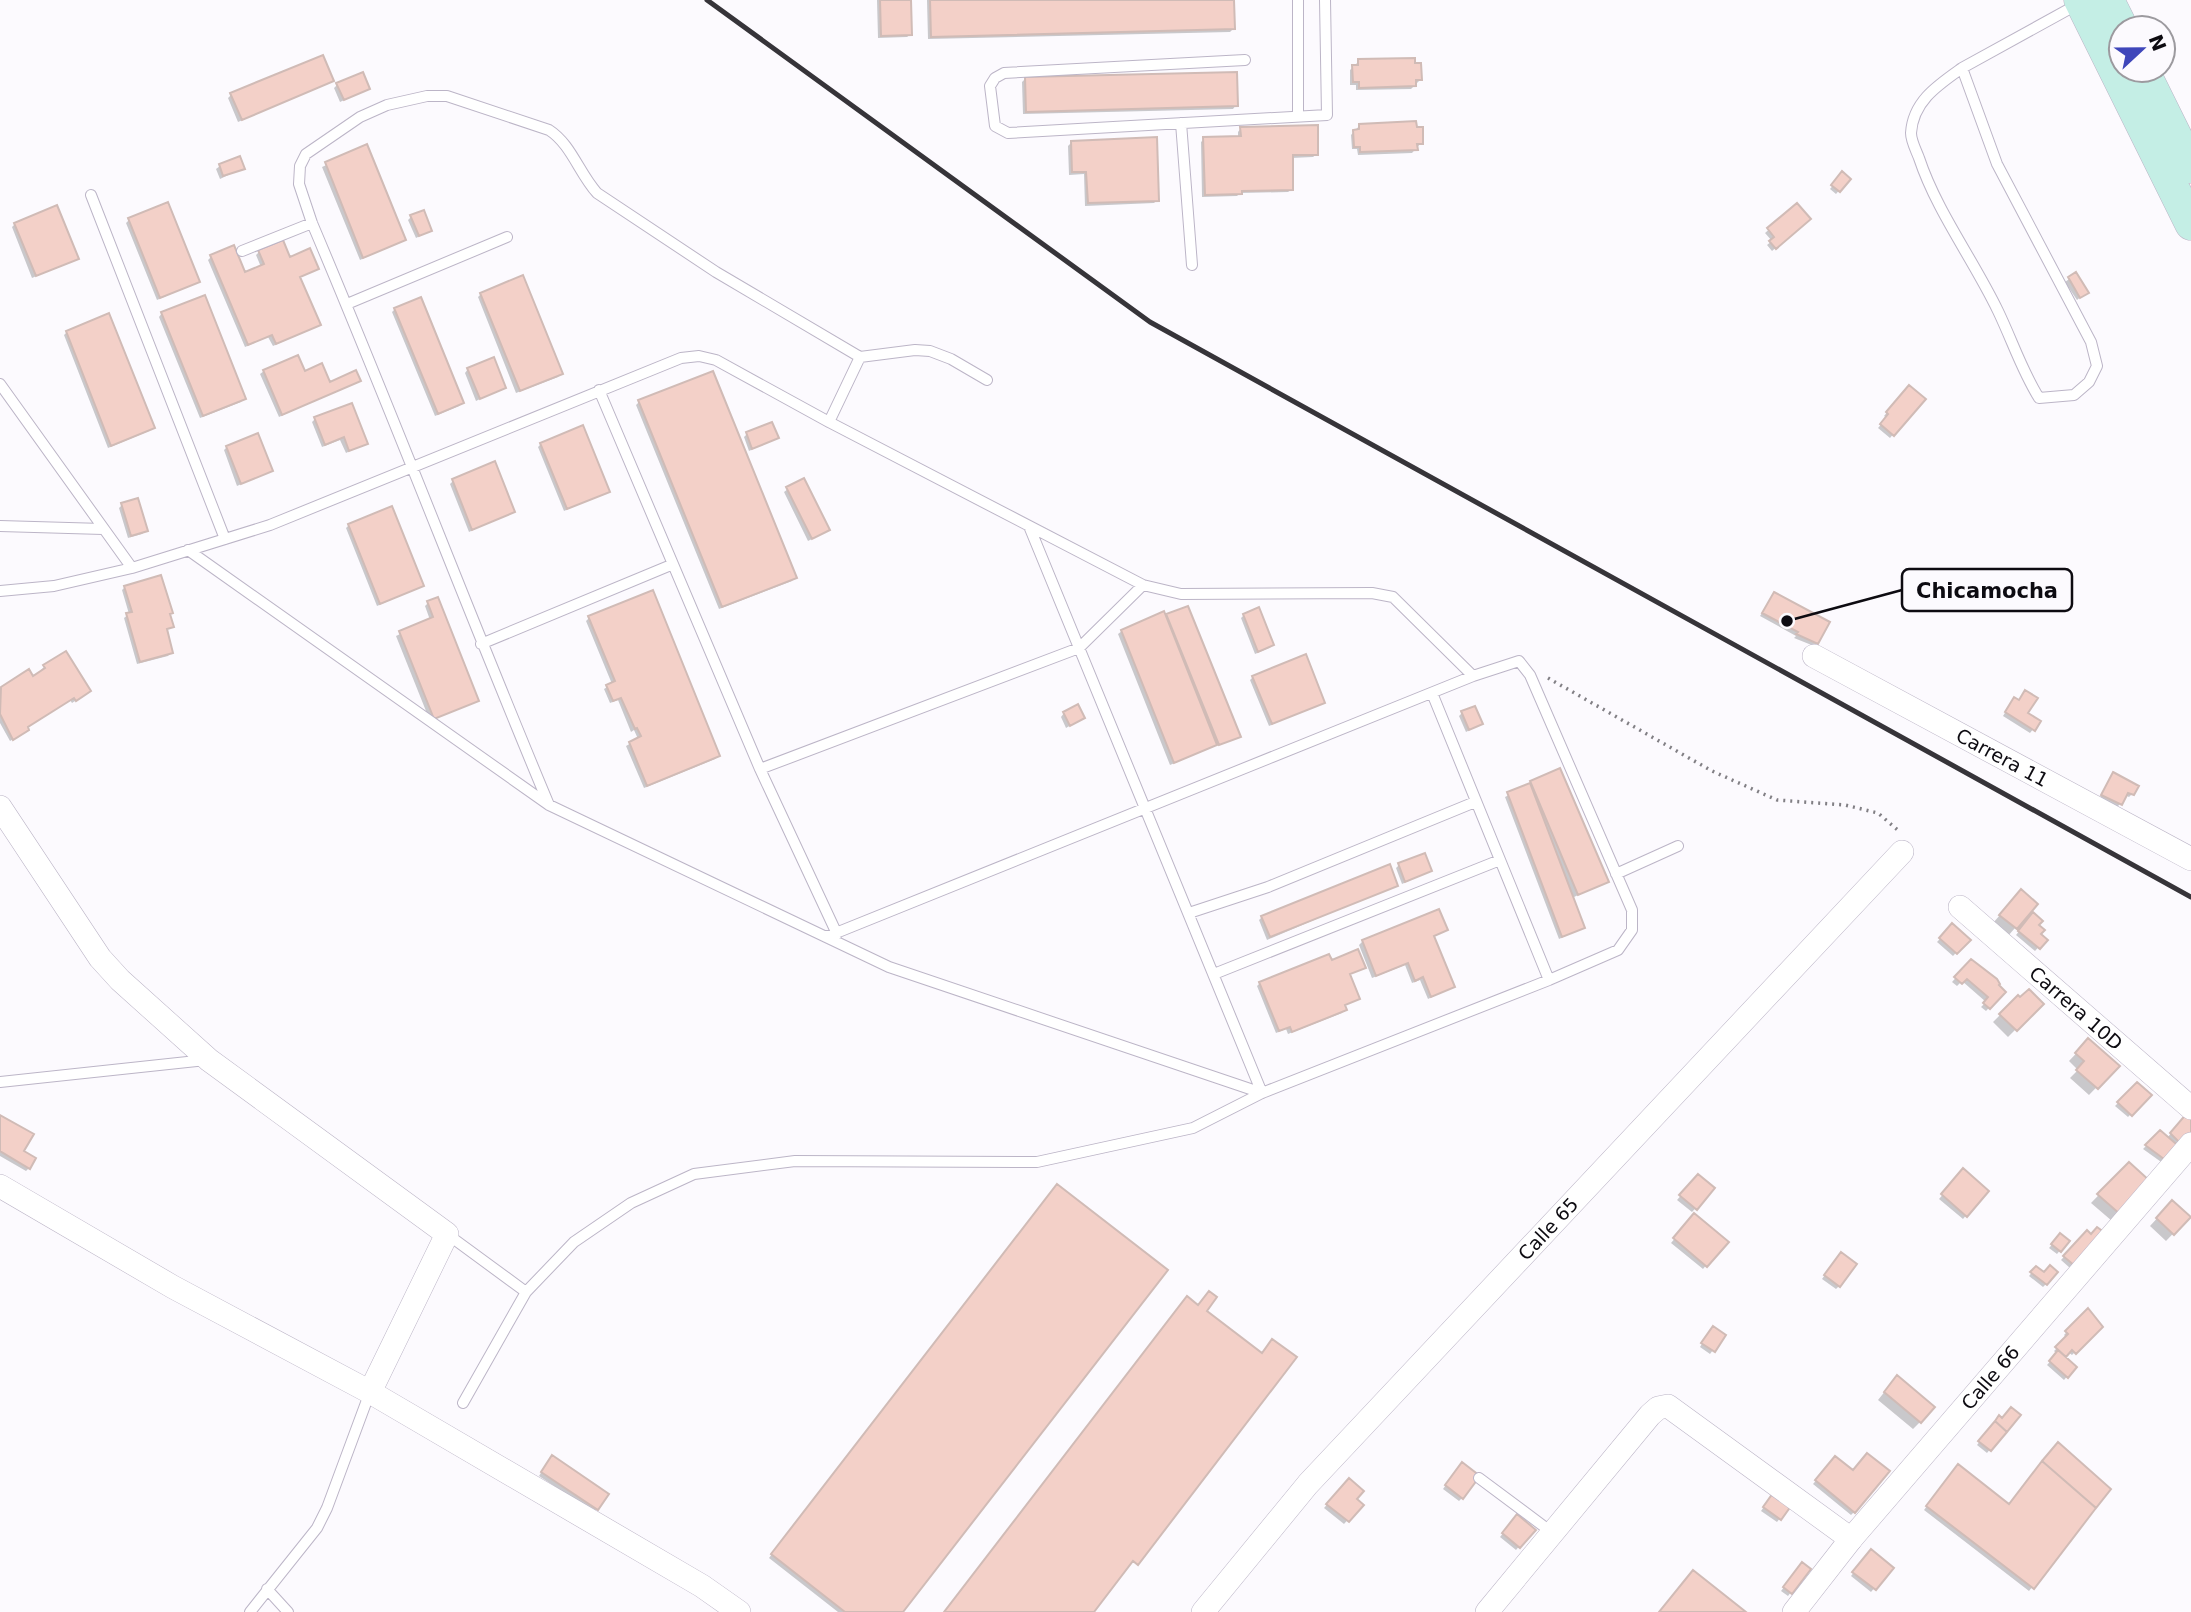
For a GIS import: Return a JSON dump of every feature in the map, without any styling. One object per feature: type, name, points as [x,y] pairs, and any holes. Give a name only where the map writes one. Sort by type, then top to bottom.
[{"type":"main road","points":[[2090,1],[2107,15]]},
{"type":"main road","points":[[2090,1],[2191,224]]},
{"type":"main road","points":[[2150,84],[2191,167]]},
{"type":"street","name":"Carrera 11","points":[[1814,656],[2191,859]]},
{"type":"street","points":[[0,807],[100,958],[120,980],[209,1060],[447,1234],[370,1392]]},
{"type":"street","name":"Calle 65","points":[[1203,1612],[1308,1484],[1902,852]]},
{"type":"street","name":"Carrera 10D","points":[[1960,907],[2191,1108]]},
{"type":"street","name":"Calle 66","points":[[1794,1612],[1851,1538],[2191,1144]]},
{"type":"street","points":[[0,1186],[173,1287],[370,1392],[702,1586],[739,1612]]},
{"type":"street","points":[[1486,1612],[1658,1408],[1668,1406],[1851,1538]]},
{"type":"lane","points":[[1298,0],[1298,116]]},
{"type":"lane","points":[[1245,60],[1004,74],[995,78],[989,86],[995,126],[1008,133],[1327,115],[1325,0]]},
{"type":"lane","points":[[1962,68],[1997,164],[2091,342],[2097,366],[2089,382],[2074,395],[2039,398],[2027,379],[1997,310],[1927,182],[1911,136],[1914,114],[1926,95],[1962,68],[2090,1]]},
{"type":"lane","points":[[549,805],[481,644],[413,467],[312,223],[299,184],[300,166],[306,154],[360,117],[387,105],[427,96],[447,96],[549,130],[561,138],[583,178],[597,193],[716,272],[860,357],[915,350],[930,351],[951,359],[988,380]]},
{"type":"lane","points":[[1181,123],[1192,265]]},
{"type":"lane","points":[[91,195],[225,539]]},
{"type":"lane","points":[[242,251],[312,223]]},
{"type":"lane","points":[[347,304],[507,237]]},
{"type":"lane","points":[[0,591],[54,586],[132,568],[270,525],[598,390],[681,358],[699,356],[716,360],[829,422],[1143,584],[1181,594],[1372,593],[1393,597],[1473,676]]},
{"type":"lane","points":[[829,422],[860,357]]},
{"type":"lane","points":[[0,384],[132,568]]},
{"type":"lane","points":[[598,390],[831,936]]},
{"type":"lane","points":[[0,526],[103,529]]},
{"type":"lane","points":[[1029,526],[1262,1094]]},
{"type":"lane","points":[[188,550],[549,805],[831,936],[889,967],[1262,1094]]},
{"type":"lane","points":[[481,644],[671,565]]},
{"type":"lane","points":[[760,769],[1079,648],[1143,584]]},
{"type":"lane","points":[[463,1403],[526,1292],[574,1242],[631,1203],[694,1174],[796,1161],[1037,1162],[1193,1128],[1262,1094],[1618,950],[1632,930],[1632,910],[1530,675],[1519,662],[1473,676],[831,936]]},
{"type":"lane","points":[[1432,693],[1549,980]]},
{"type":"lane","points":[[1189,914],[1268,887],[1475,802]]},
{"type":"lane","points":[[1616,874],[1678,846]]},
{"type":"lane","points":[[1214,974],[1500,860]]},
{"type":"lane","points":[[0,1082],[209,1060]]},
{"type":"lane","points":[[447,1234],[526,1292]]},
{"type":"lane","points":[[250,1612],[317,1528],[370,1392]]},
{"type":"lane","points":[[1479,1478],[1554,1534]]},
{"type":"lane","points":[[267,1589],[288,1612]]},
{"type":"path","points":[[1519,662],[1712,771],[1776,800],[1845,805],[1878,813],[1903,834],[1907,842],[1902,852]]},
{"type":"building","points":[[880,0],[911,0],[912,35],[881,36]]},
{"type":"building","points":[[930,0],[1234,0],[1235,29],[931,37]]},
{"type":"building","points":[[323,55],[334,81],[242,120],[230,93]]},
{"type":"building","points":[[1415,58],[1415,63],[1421,63],[1422,80],[1416,80],[1416,86],[1359,88],[1359,82],[1353,82],[1352,65],[1358,65],[1358,59]]},
{"type":"building","points":[[363,72],[370,89],[344,100],[336,83]]},
{"type":"building","points":[[1237,72],[1238,106],[1026,112],[1025,77]]},
{"type":"building","points":[[1416,121],[1417,127],[1423,127],[1423,144],[1417,144],[1418,150],[1360,152],[1360,147],[1354,147],[1353,130],[1359,129],[1359,124]]},
{"type":"building","points":[[1318,125],[1318,155],[1293,155],[1293,190],[1205,195],[1203,137],[1241,136],[1240,127]]},
{"type":"building","points":[[1157,137],[1159,201],[1088,203],[1086,172],[1072,172],[1071,141]]},
{"type":"building","points":[[367,144],[406,240],[363,258],[325,162]]},
{"type":"building","points":[[240,156],[245,169],[223,176],[219,164]]},
{"type":"building","points":[[1842,171],[1851,179],[1840,192],[1831,185]]},
{"type":"building","points":[[168,202],[200,282],[160,298],[128,218]]},
{"type":"building","points":[[1797,203],[1811,219],[1776,249],[1769,241],[1774,237],[1767,228]]},
{"type":"building","points":[[57,205],[79,259],[36,276],[14,223]]},
{"type":"building","points":[[424,210],[432,231],[419,236],[410,215]]},
{"type":"building","points":[[283,240],[290,257],[310,248],[319,269],[300,277],[321,325],[276,344],[272,335],[248,345],[210,255],[234,245],[245,272],[264,264],[258,250]]},
{"type":"building","points":[[2076,272],[2089,293],[2080,298],[2068,277]]},
{"type":"building","points":[[523,275],[563,374],[520,391],[480,293]]},
{"type":"building","points":[[205,295],[246,399],[203,416],[161,312]]},
{"type":"building","points":[[421,297],[464,403],[438,414],[394,308]]},
{"type":"building","points":[[109,313],[155,428],[111,446],[66,331]]},
{"type":"building","points":[[298,355],[305,371],[322,363],[330,382],[356,370],[361,381],[282,415],[263,370]]},
{"type":"building","points":[[494,357],[506,388],[480,399],[467,368]]},
{"type":"building","points":[[713,371],[797,578],[722,607],[638,400]]},
{"type":"building","points":[[1909,385],[1926,399],[1894,436],[1880,424],[1888,414],[1886,412]]},
{"type":"building","points":[[352,403],[368,444],[349,451],[344,437],[325,445],[314,417]]},
{"type":"building","points":[[772,422],[779,438],[752,449],[746,432]]},
{"type":"building","points":[[583,425],[610,492],[567,509],[540,443]]},
{"type":"building","points":[[258,433],[273,471],[241,484],[226,446]]},
{"type":"building","points":[[495,461],[515,512],[472,530],[452,479]]},
{"type":"building","points":[[804,478],[830,530],[812,539],[786,487]]},
{"type":"building","points":[[138,498],[148,531],[131,536],[121,503]]},
{"type":"building","points":[[392,506],[424,586],[380,604],[348,524]]},
{"type":"building","points":[[161,575],[173,613],[170,614],[174,627],[167,629],[173,653],[140,662],[126,613],[132,612],[124,586]]},
{"type":"building","points":[[653,590],[720,756],[647,786],[629,742],[641,736],[621,698],[613,701],[606,685],[615,681],[588,616]]},
{"type":"building","points":[[1774,592],[1830,622],[1818,644],[1762,613]]},
{"type":"building","points":[[438,597],[479,701],[434,719],[399,631],[433,617],[427,601]]},
{"type":"building","points":[[1188,606],[1241,737],[1219,745],[1166,614]]},
{"type":"building","points":[[1259,607],[1274,645],[1258,652],[1243,614]]},
{"type":"building","points":[[1164,611],[1217,745],[1174,763],[1121,630]]},
{"type":"building","points":[[66,651],[91,691],[76,701],[74,698],[28,727],[29,730],[13,740],[0,714],[1,687],[29,669],[33,676],[45,668],[43,665]]},
{"type":"building","points":[[1306,654],[1325,703],[1272,724],[1252,676]]},
{"type":"building","points":[[2025,690],[2038,698],[2028,713],[2041,721],[2035,731],[2005,712],[2014,697],[2019,700]]},
{"type":"building","points":[[1078,704],[1085,718],[1070,726],[1063,712]]},
{"type":"building","points":[[1475,706],[1483,724],[1469,730],[1461,711]]},
{"type":"building","points":[[1560,768],[1609,882],[1578,895],[1530,781]]},
{"type":"building","points":[[2113,772],[2139,786],[2134,795],[2128,793],[2122,805],[2101,795]]},
{"type":"building","points":[[1530,783],[1585,928],[1562,937],[1507,792]]},
{"type":"building","points":[[1425,853],[1432,871],[1405,882],[1398,863]]},
{"type":"building","points":[[1390,864],[1398,886],[1270,937],[1261,916]]},
{"type":"building","points":[[2021,889],[2038,904],[2017,929],[1999,915]]},
{"type":"building","points":[[1439,909],[1448,930],[1434,936],[1455,987],[1431,997],[1423,977],[1415,981],[1408,963],[1376,976],[1362,940]]},
{"type":"building","points":[[2033,912],[2043,921],[2039,925],[2045,930],[2041,934],[2048,940],[2040,949],[2018,931]]},
{"type":"building","points":[[1952,923],[1971,940],[1957,954],[1939,938]]},
{"type":"building","points":[[1358,949],[1366,968],[1350,974],[1360,999],[1345,1005],[1347,1010],[1292,1032],[1290,1027],[1279,1031],[1259,982],[1329,954],[1332,960]]},
{"type":"building","points":[[1971,959],[1997,979],[2006,992],[1990,1009],[1983,1003],[1988,997],[1967,979],[1962,984],[1954,977]]},
{"type":"building","points":[[2029,989],[2044,1004],[2017,1031],[1999,1014],[2018,995],[2020,997]]},
{"type":"building","points":[[2088,1038],[2120,1066],[2098,1089],[2076,1070],[2084,1061],[2075,1053]]},
{"type":"building","points":[[2137,1082],[2152,1095],[2132,1116],[2117,1102]]},
{"type":"building","points":[[2187,1113],[2191,1116],[2191,1137],[2182,1145],[2170,1133]]},
{"type":"building","points":[[0,1115],[34,1134],[24,1151],[36,1158],[30,1169],[0,1151]]},
{"type":"building","points":[[2160,1130],[2182,1149],[2168,1162],[2145,1145]]},
{"type":"building","points":[[2129,1162],[2150,1181],[2121,1215],[2097,1194]]},
{"type":"building","points":[[1963,1168],[1989,1191],[1967,1217],[1941,1194]]},
{"type":"building","points":[[1698,1174],[1715,1188],[1697,1210],[1679,1195]]},
{"type":"building","points":[[1057,1184],[1168,1270],[903,1612],[845,1612],[771,1554]]},
{"type":"building","points":[[2172,1200],[2191,1217],[2174,1235],[2156,1218]]},
{"type":"building","points":[[1694,1213],[1729,1242],[1707,1267],[1673,1238]]},
{"type":"building","points":[[2097,1227],[2105,1233],[2075,1266],[2063,1256],[2087,1230],[2091,1234]]},
{"type":"building","points":[[2060,1233],[2070,1241],[2061,1252],[2051,1244]]},
{"type":"building","points":[[1841,1252],[1857,1264],[1840,1287],[1824,1275]]},
{"type":"building","points":[[2050,1265],[2058,1272],[2047,1285],[2030,1272],[2036,1266],[2044,1272]]},
{"type":"building","points":[[1209,1291],[1217,1297],[1207,1311],[1262,1353],[1272,1339],[1297,1357],[1138,1565],[1133,1561],[1094,1612],[944,1612],[1187,1296],[1198,1305]]},
{"type":"building","points":[[2088,1308],[2103,1327],[2076,1354],[2072,1350],[2066,1357],[2055,1347],[2068,1334],[2065,1331]]},
{"type":"building","points":[[1713,1326],[1726,1335],[1715,1352],[1701,1343]]},
{"type":"building","points":[[2058,1350],[2077,1367],[2068,1378],[2049,1361]]},
{"type":"building","points":[[1897,1375],[1935,1407],[1921,1423],[1884,1392]]},
{"type":"building","points":[[2011,1407],[2021,1415],[2007,1432],[1995,1421],[1999,1415],[2002,1418]]},
{"type":"building","points":[[1995,1421],[2007,1432],[1991,1451],[1978,1441]]},
{"type":"building","points":[[2058,1442],[2111,1489],[2096,1508],[2042,1461]]},
{"type":"building","points":[[1867,1453],[1890,1471],[1855,1513],[1815,1480],[1835,1456],[1853,1470]]},
{"type":"building","points":[[552,1455],[609,1494],[598,1510],[541,1472]]},
{"type":"building","points":[[2042,1461],[2096,1508],[2034,1589],[1926,1506],[1958,1464],[2009,1504]]},
{"type":"building","points":[[1462,1462],[1480,1476],[1463,1499],[1445,1485]]},
{"type":"building","points":[[1349,1478],[1364,1491],[1357,1499],[1364,1505],[1349,1522],[1326,1504]]},
{"type":"building","points":[[1773,1493],[1791,1506],[1781,1520],[1763,1507]]},
{"type":"building","points":[[1517,1514],[1536,1530],[1520,1548],[1502,1533]]},
{"type":"building","points":[[1871,1549],[1894,1568],[1876,1590],[1852,1572]]},
{"type":"building","points":[[1802,1562],[1811,1569],[1792,1594],[1783,1587]]},
{"type":"building","points":[[1693,1570],[1746,1612],[1659,1612]]},
{"type":"railway","points":[[707,0],[1150,322],[2191,897]]},
{"type":"place","name":"Chicamocha","points":[[1787,621]]}]
